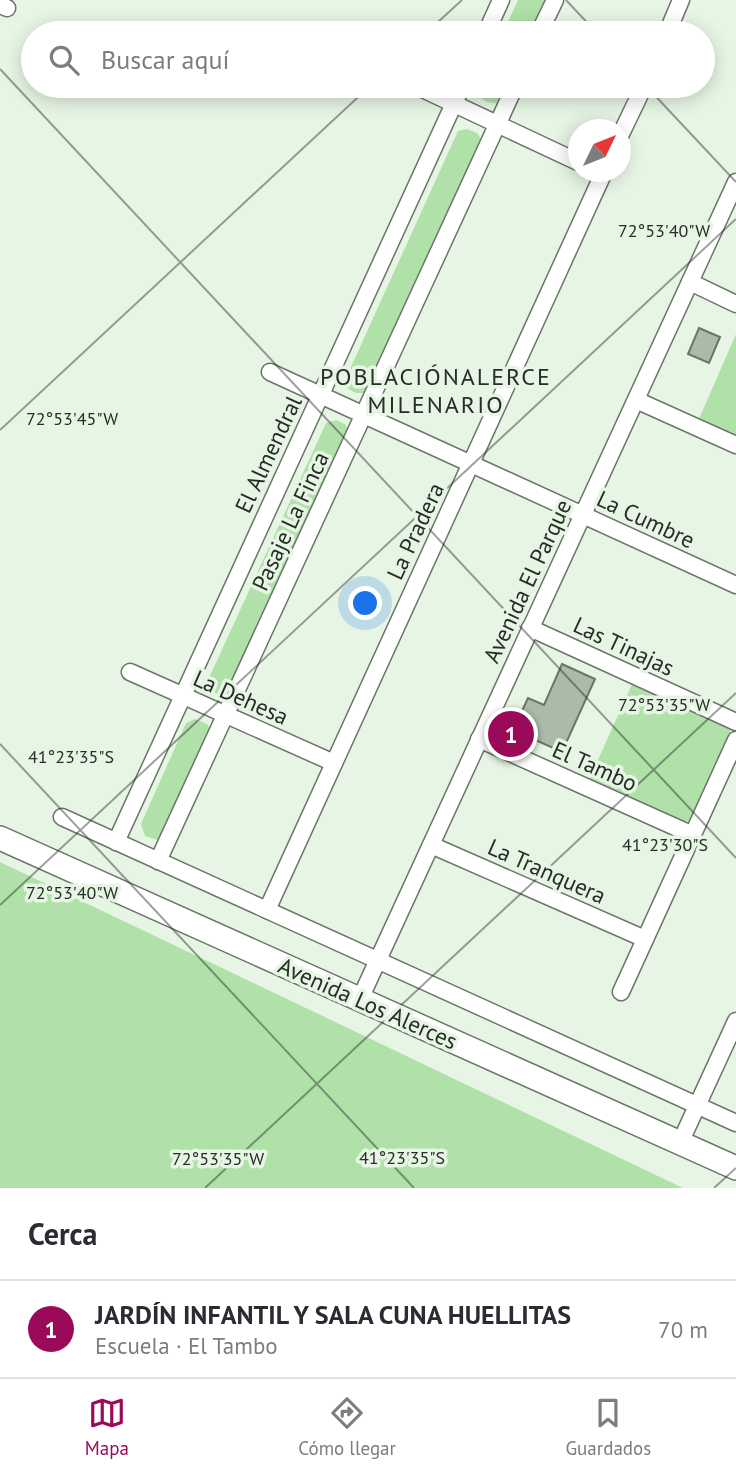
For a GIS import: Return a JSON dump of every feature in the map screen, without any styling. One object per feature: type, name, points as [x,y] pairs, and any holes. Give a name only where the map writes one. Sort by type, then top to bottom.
[{"type":"main road","name":"Avenida Los Alerces","points":[[0,838],[736,1168]]},
{"type":"street","points":[[491,21],[501,0]]},
{"type":"street","points":[[545,21],[555,0]]},
{"type":"street","points":[[672,21],[681,0]]},
{"type":"street","points":[[441,98],[568,157]]},
{"type":"street","name":"El Almendral","points":[[116,842],[457,98]]},
{"type":"street","name":"Pasaje La Finca","points":[[158,861],[510,98]]},
{"type":"street","points":[[628,119],[638,98]]},
{"type":"street","name":"La Pradera","points":[[267,910],[598,182]]},
{"type":"street","name":"Avenida El Parque","points":[[360,999],[736,182]]},
{"type":"street","points":[[690,282],[736,304]]},
{"type":"street","name":"La Cumbre","points":[[270,372],[736,585]]},
{"type":"street","points":[[636,400],[736,445]]},
{"type":"street","name":"Las Tinajas","points":[[530,628],[736,722]]},
{"type":"street","name":"La Dehesa","points":[[130,672],[334,763]]},
{"type":"street","name":"El Tambo","points":[[479,739],[693,835]]},
{"type":"street","points":[[621,992],[736,740]]},
{"type":"street","name":"Avenida Los Alerces","points":[[62,817],[736,1123]]},
{"type":"street","name":"La Tranquera","points":[[431,845],[645,939]]},
{"type":"street","points":[[680,1143],[736,1021]]},
{"type":"green space","points":[[518,0],[548,0],[538,21],[508,21]]},
{"type":"green space","points":[[482,98],[502,98],[500,103]]},
{"type":"green space","points":[[467,129],[477,133],[483,142],[368,393],[356,393],[348,389],[345,380],[458,131]]},
{"type":"green space","points":[[736,334],[736,438],[698,421]]},
{"type":"green space","points":[[336,420],[345,424],[350,434],[230,693],[220,695],[211,691],[208,680],[326,423]]},
{"type":"green space","points":[[633,682],[726,724],[730,729],[731,735],[693,819],[680,824],[588,782]]},
{"type":"green space","points":[[195,719],[207,724],[212,732],[161,841],[145,836],[141,824],[186,723]]},
{"type":"green space","points":[[0,862],[683,1188],[0,1188]]},
{"type":"building","points":[[699,328],[720,337],[709,363],[688,354]]},
{"type":"building","points":[[562,664],[595,679],[562,752],[513,730],[528,698],[544,705]]},
{"type":"place","name":"JARDÍN INFANTIL Y SALA CUNA HUELLITAS","points":[[511,734]]},
{"type":"district","name":"POBLACIÓNALERCE MILENARIO","points":[[436,390]]}]
